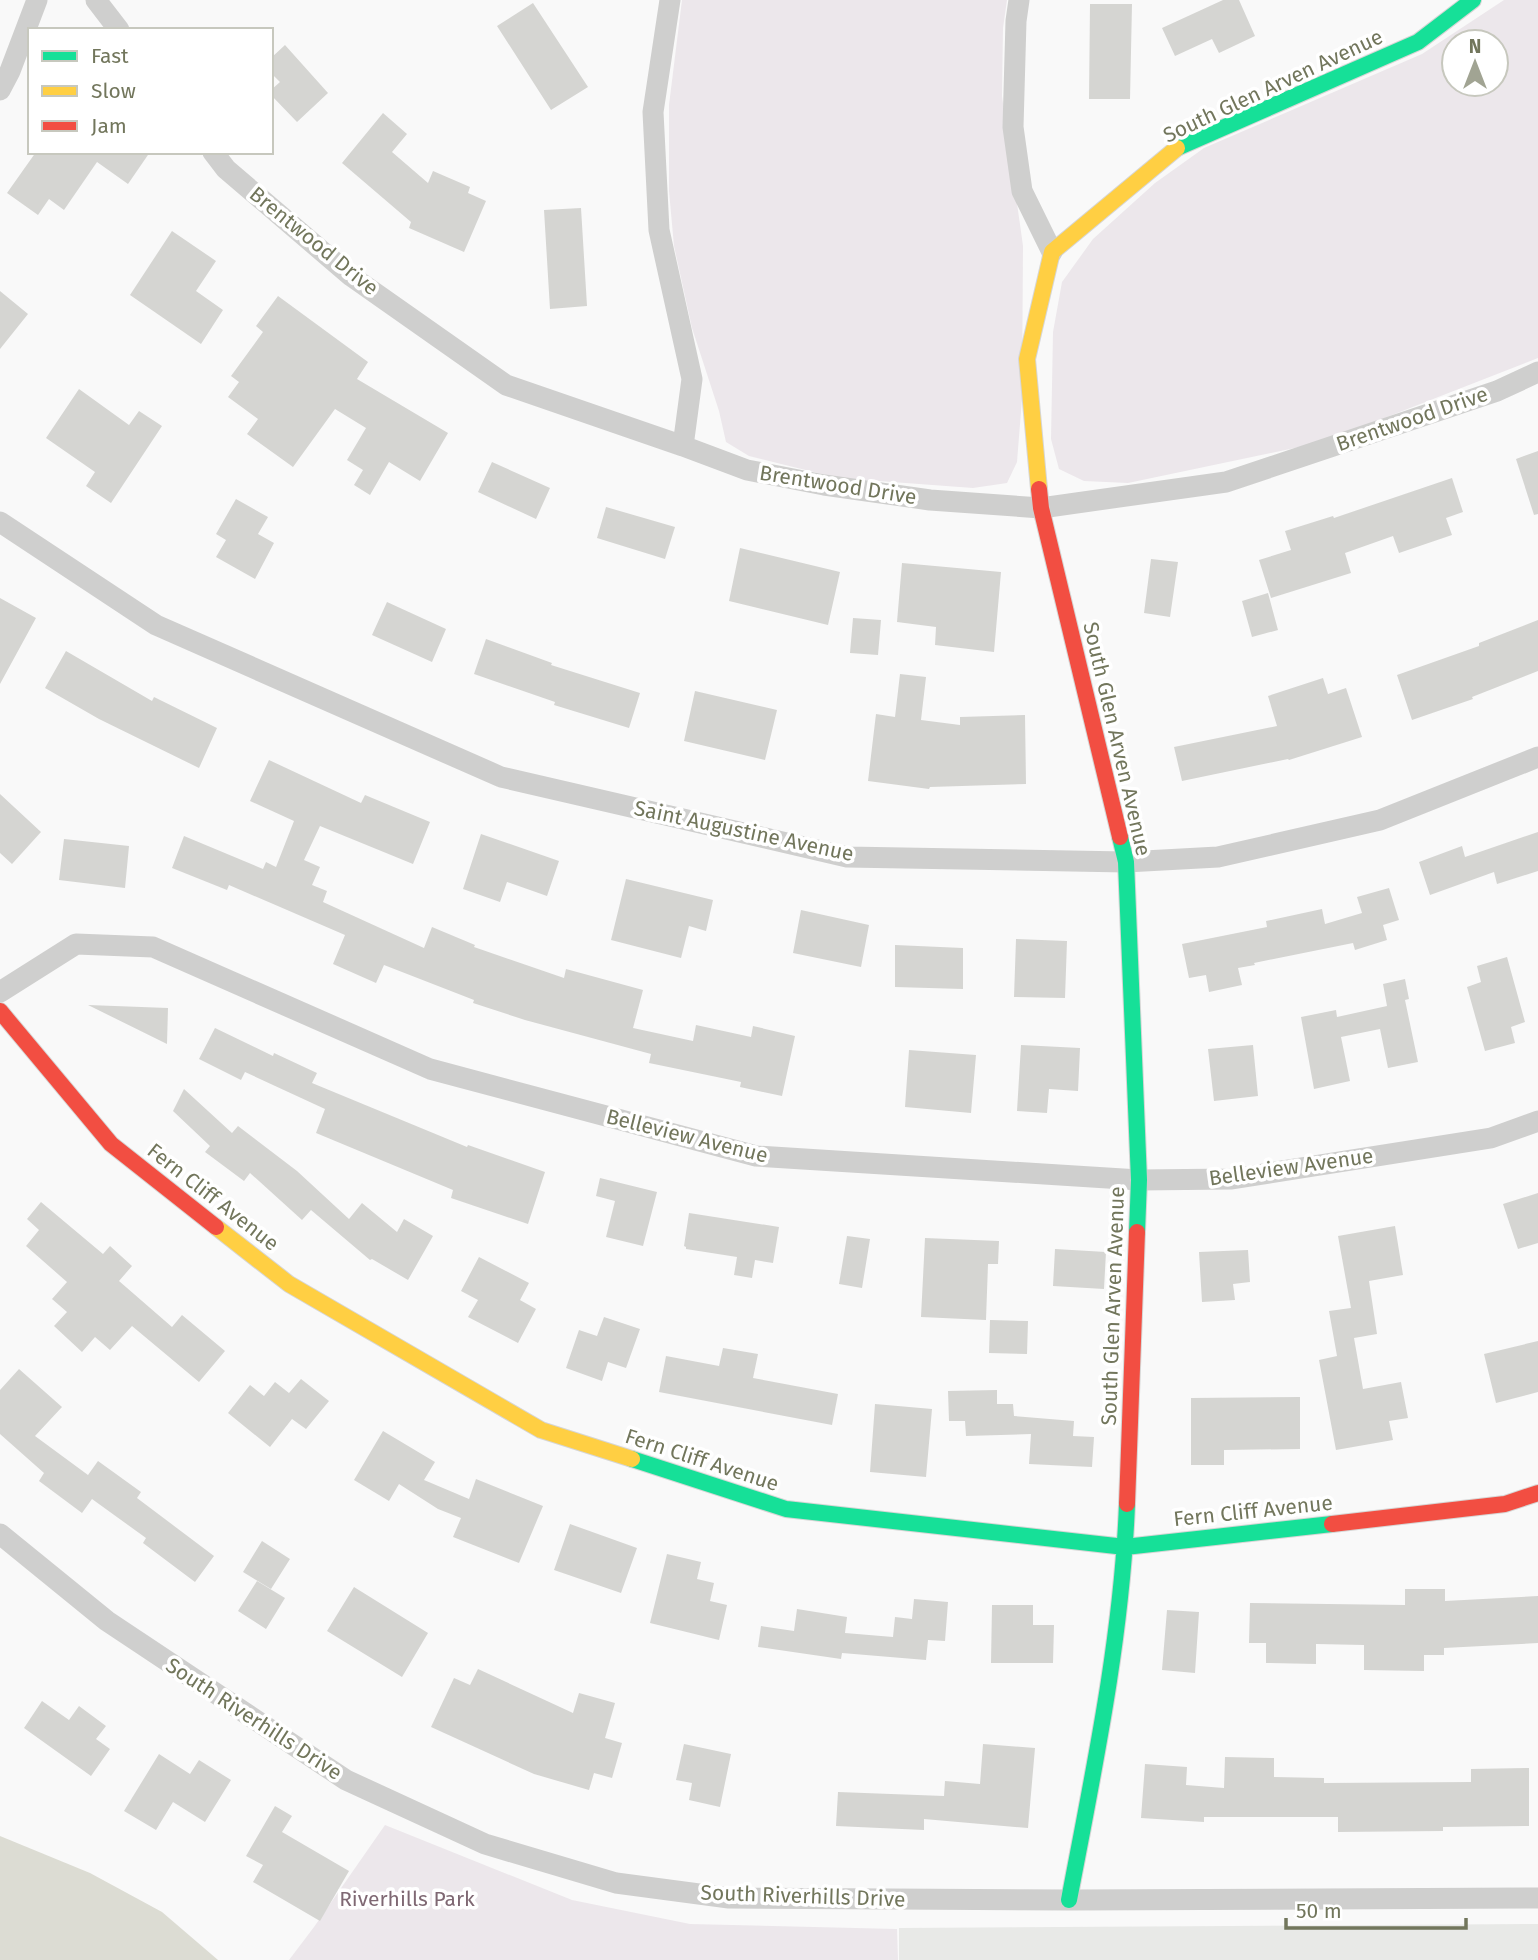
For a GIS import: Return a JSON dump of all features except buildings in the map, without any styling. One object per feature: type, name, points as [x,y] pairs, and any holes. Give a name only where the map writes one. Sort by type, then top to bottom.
[{"type":"street","points":[[0,90],[37,0]]},
{"type":"street","points":[[96,0],[117,28]]},
{"type":"street","points":[[670,0],[653,112],[659,230],[692,379],[683,446]]},
{"type":"street","points":[[1019,0],[1013,127],[1022,191],[1052,252]]},
{"type":"street","name":"South Glen Arven Avenue","points":[[1069,1900],[1104,1714],[1125,1547],[1139,1180],[1126,862],[1041,508],[1027,359],[1052,252],[1177,148],[1418,42],[1473,0]]},
{"type":"street","name":"Brentwood Drive","points":[[215,154],[226,169],[351,276],[506,385],[747,470],[824,485],[930,500],[1041,508],[1226,482],[1497,391],[1538,372]]},
{"type":"street","name":"Saint Augustine Avenue","points":[[0,522],[156,625],[501,777],[847,857],[1126,862],[1218,857],[1380,820],[1538,757]]},
{"type":"street","name":"Belleview Avenue","points":[[0,992],[76,944],[153,947],[430,1069],[756,1156],[1139,1180],[1232,1179],[1491,1138],[1538,1121]]},
{"type":"street","name":"Fern Cliff Avenue","points":[[0,1011],[111,1144],[289,1284],[541,1430],[786,1509],[1125,1547],[1505,1504],[1538,1493]]},
{"type":"street","points":[[1505,1504],[1538,1504]]},
{"type":"street","name":"South Riverhills Drive","points":[[0,1534],[107,1622],[346,1780],[485,1844],[616,1883],[729,1898],[1538,1898]]},
{"type":"shaded area","points":[[0,1836],[90,1873],[162,1912],[218,1960],[0,1960]]},
{"type":"shaded area","points":[[1538,1924],[1538,1960],[899,1960],[899,1928]]},
{"type":"green space","points":[[682,0],[1007,0],[1003,28],[1002,96],[1023,246],[1022,399],[1017,462],[1007,483],[973,488],[838,478],[749,456],[726,442],[719,411],[692,328],[674,246],[669,191],[669,105]]},
{"type":"green space","points":[[1504,0],[1538,0],[1538,358],[1323,442],[1128,483],[1084,481],[1059,469],[1051,439],[1053,332],[1062,282],[1093,239],[1155,183],[1204,148],[1422,54],[1440,42],[1440,98],[1510,98],[1510,28],[1461,28]]},
{"type":"green space","name":"Riverhills Park","points":[[385,1825],[572,1900],[690,1924],[897,1929],[898,1960],[289,1960]]},
{"type":"traffic: fast","points":[[1177,148],[1418,42],[1473,0]]},
{"type":"traffic: fast","points":[[1120,837],[1126,862],[1139,1180],[1137,1232]]},
{"type":"traffic: fast","points":[[632,1459],[786,1509],[1125,1547],[1332,1524]]},
{"type":"traffic: fast","points":[[1069,1900],[1113,1653],[1127,1504]]},
{"type":"traffic: slow","points":[[1039,489],[1027,359],[1052,252],[1177,148]]},
{"type":"traffic: slow","points":[[216,1227],[289,1284],[541,1430],[632,1459]]},
{"type":"traffic: jam","points":[[1039,489],[1041,508],[1120,837]]},
{"type":"traffic: jam","points":[[0,1011],[111,1144],[216,1227]]},
{"type":"traffic: jam","points":[[1127,1504],[1137,1232]]},
{"type":"traffic: jam","points":[[1332,1524],[1505,1504],[1538,1493]]}]
